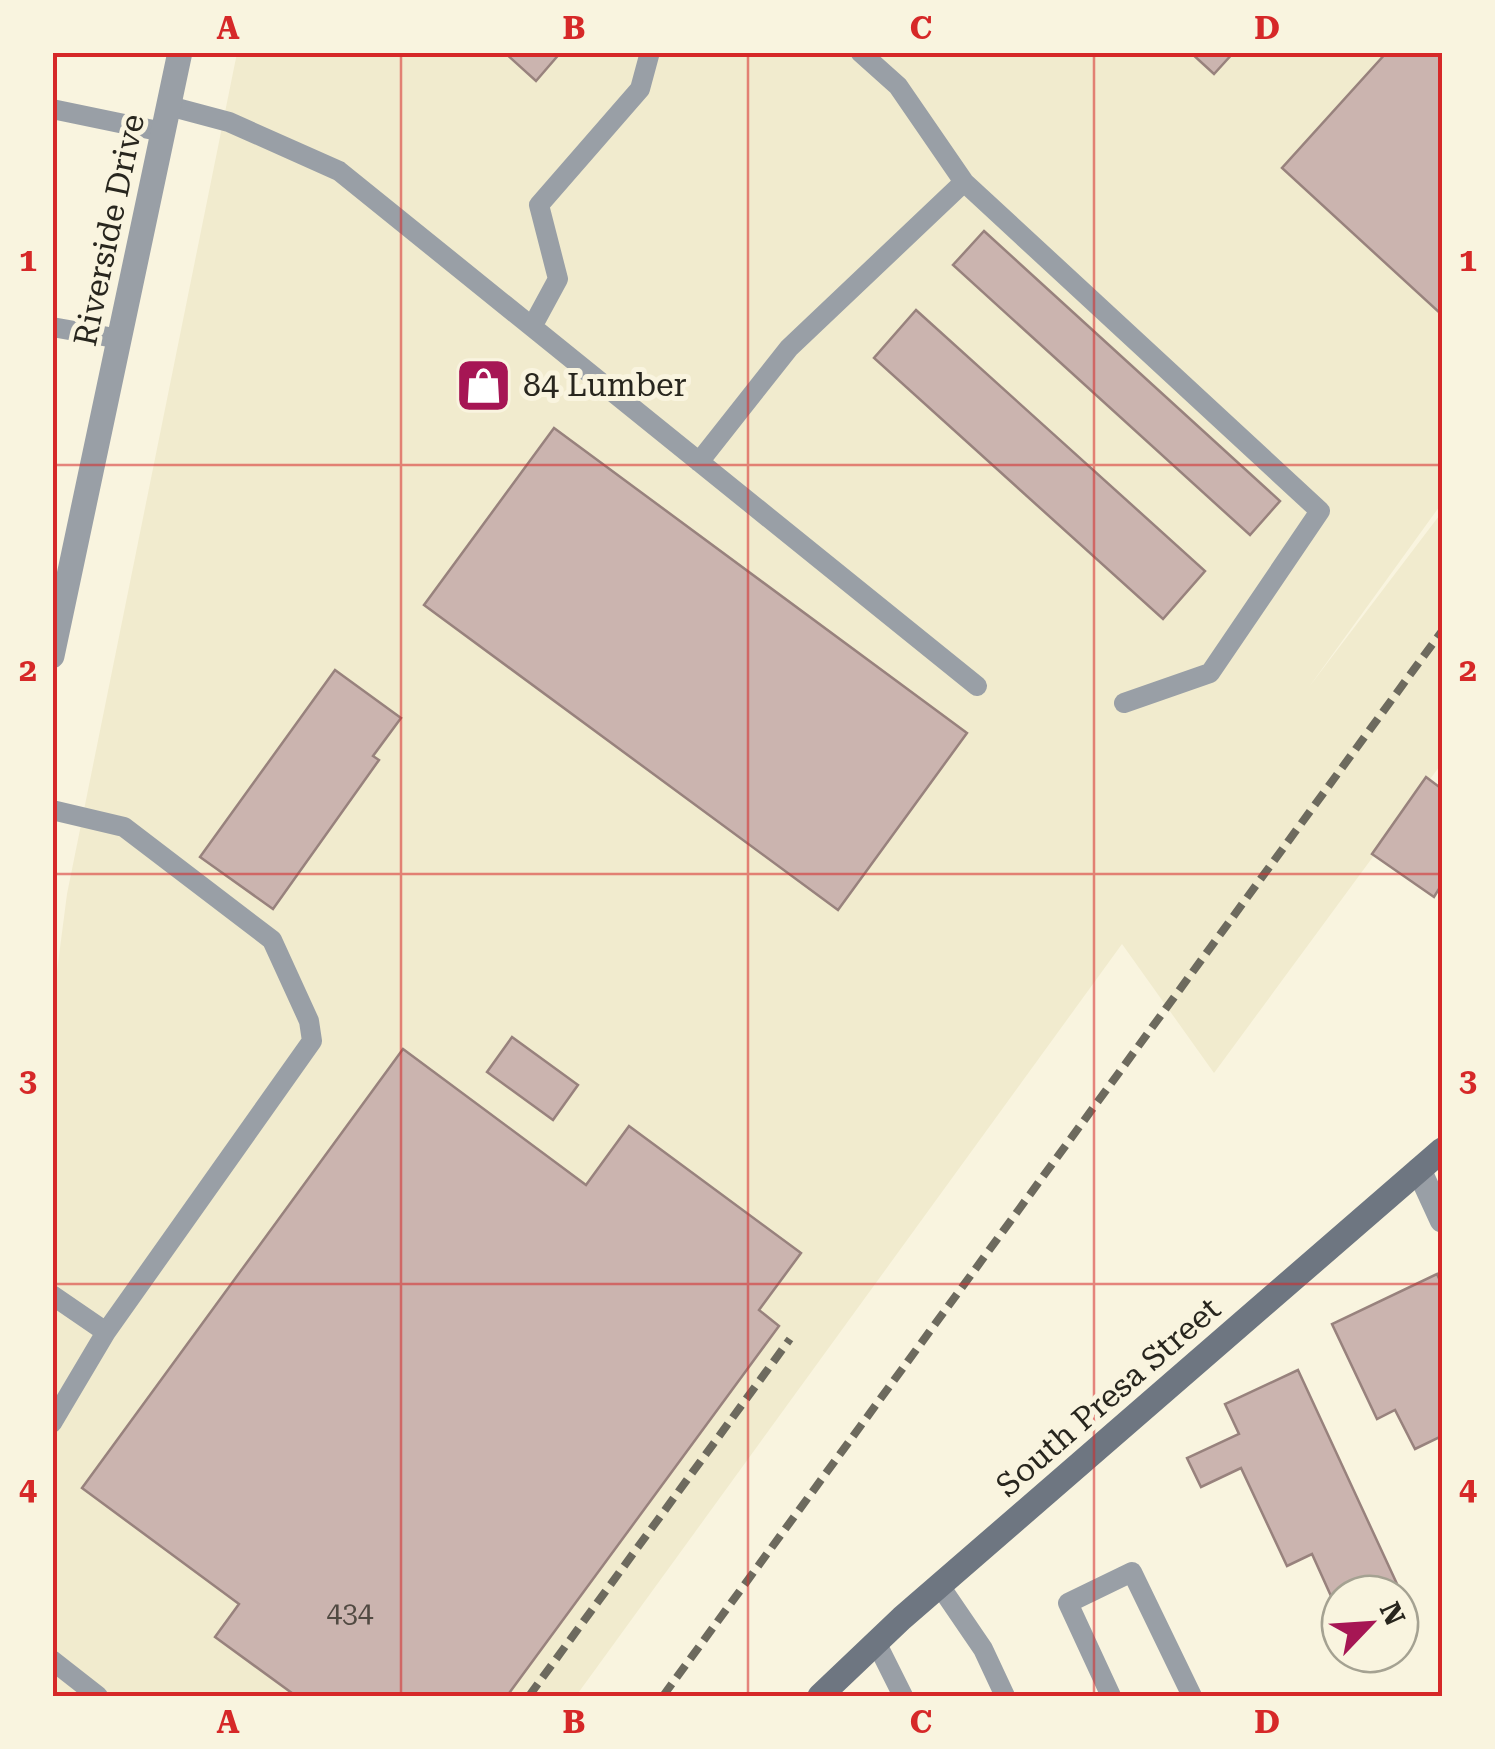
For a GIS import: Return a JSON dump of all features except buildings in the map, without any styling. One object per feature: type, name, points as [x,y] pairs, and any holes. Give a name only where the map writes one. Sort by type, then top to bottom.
[{"type":"main road","name":"South Presa Street","points":[[820,1696],[876,1642],[1442,1150]]},
{"type":"street","name":"Riverside Drive","points":[[52,656],[180,52]]},
{"type":"street","points":[[1420,1170],[1442,1220]]},
{"type":"lane","points":[[532,327],[558,279],[540,205],[640,89],[650,52]]},
{"type":"lane","points":[[860,52],[898,86],[964,182],[1320,511],[1210,673],[1124,703]]},
{"type":"lane","points":[[169,106],[229,122],[340,172],[978,686]]},
{"type":"lane","points":[[52,109],[163,132]]},
{"type":"lane","points":[[699,462],[789,348],[964,182]]},
{"type":"lane","points":[[52,327],[120,339]]},
{"type":"lane","points":[[52,810],[124,827],[272,940],[310,1021],[312,1041],[106,1332],[52,1424]]},
{"type":"lane","points":[[52,1295],[106,1332]]},
{"type":"lane","points":[[1111,1696],[1068,1603],[1132,1572],[1192,1696]]},
{"type":"lane","points":[[940,1586],[984,1649],[1005,1696]]},
{"type":"lane","points":[[876,1642],[903,1696]]},
{"type":"lane","points":[[52,1660],[98,1696]]},
{"type":"shaded area","points":[[237,53],[1442,53],[1442,503],[1309,687],[1442,512],[1442,763],[1214,1073],[1122,944],[576,1696],[53,1696],[53,1002],[67,894]]},
{"type":"railway","points":[[663,1696],[1442,631]]},
{"type":"railway","points":[[529,1696],[790,1339]]},
{"type":"place","name":"84 Lumber","points":[[484,385]]}]
